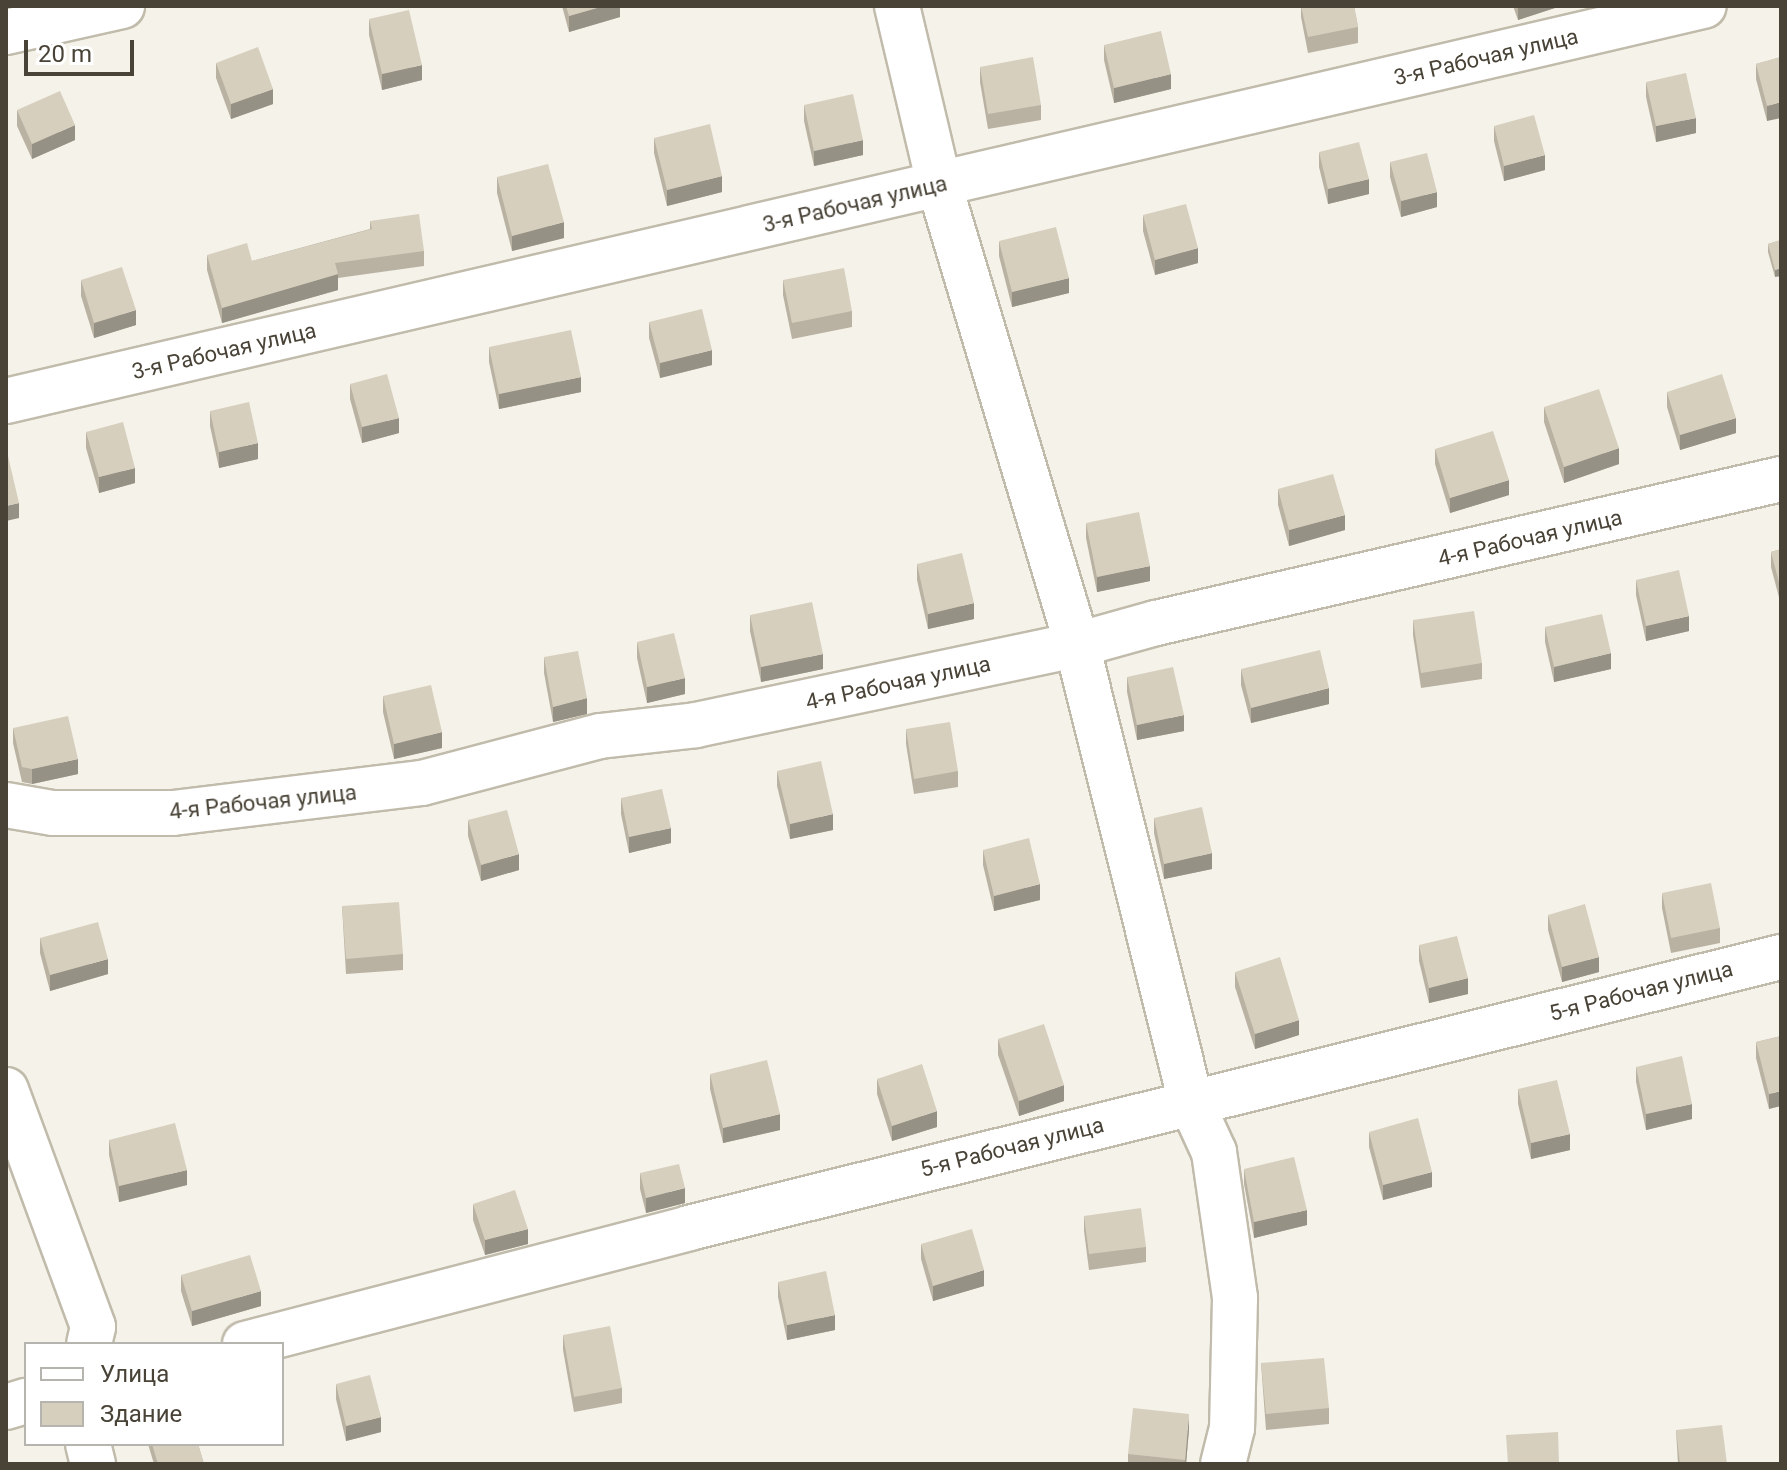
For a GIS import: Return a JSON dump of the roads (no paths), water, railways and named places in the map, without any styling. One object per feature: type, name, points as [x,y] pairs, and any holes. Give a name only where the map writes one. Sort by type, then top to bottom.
[{"type":"street","points":[[6,32],[122,6]]},
{"type":"street","points":[[897,6],[939,184],[1077,645],[1191,1102],[1214,1152],[1235,1298],[1232,1428],[1223,1464]]},
{"type":"street","name":"3-я Рабочая улица","points":[[6,401],[1704,6]]},
{"type":"street","name":"4-я Рабочая улица","points":[[6,805],[53,813],[173,813],[406,785],[600,736],[696,725],[1077,645],[1156,623],[1781,479]]},
{"type":"street","name":"5-я Рабочая улица","points":[[253,1342],[1191,1102],[1781,957]]},
{"type":"street","points":[[6,1090],[93,1327],[89,1342]]}]
